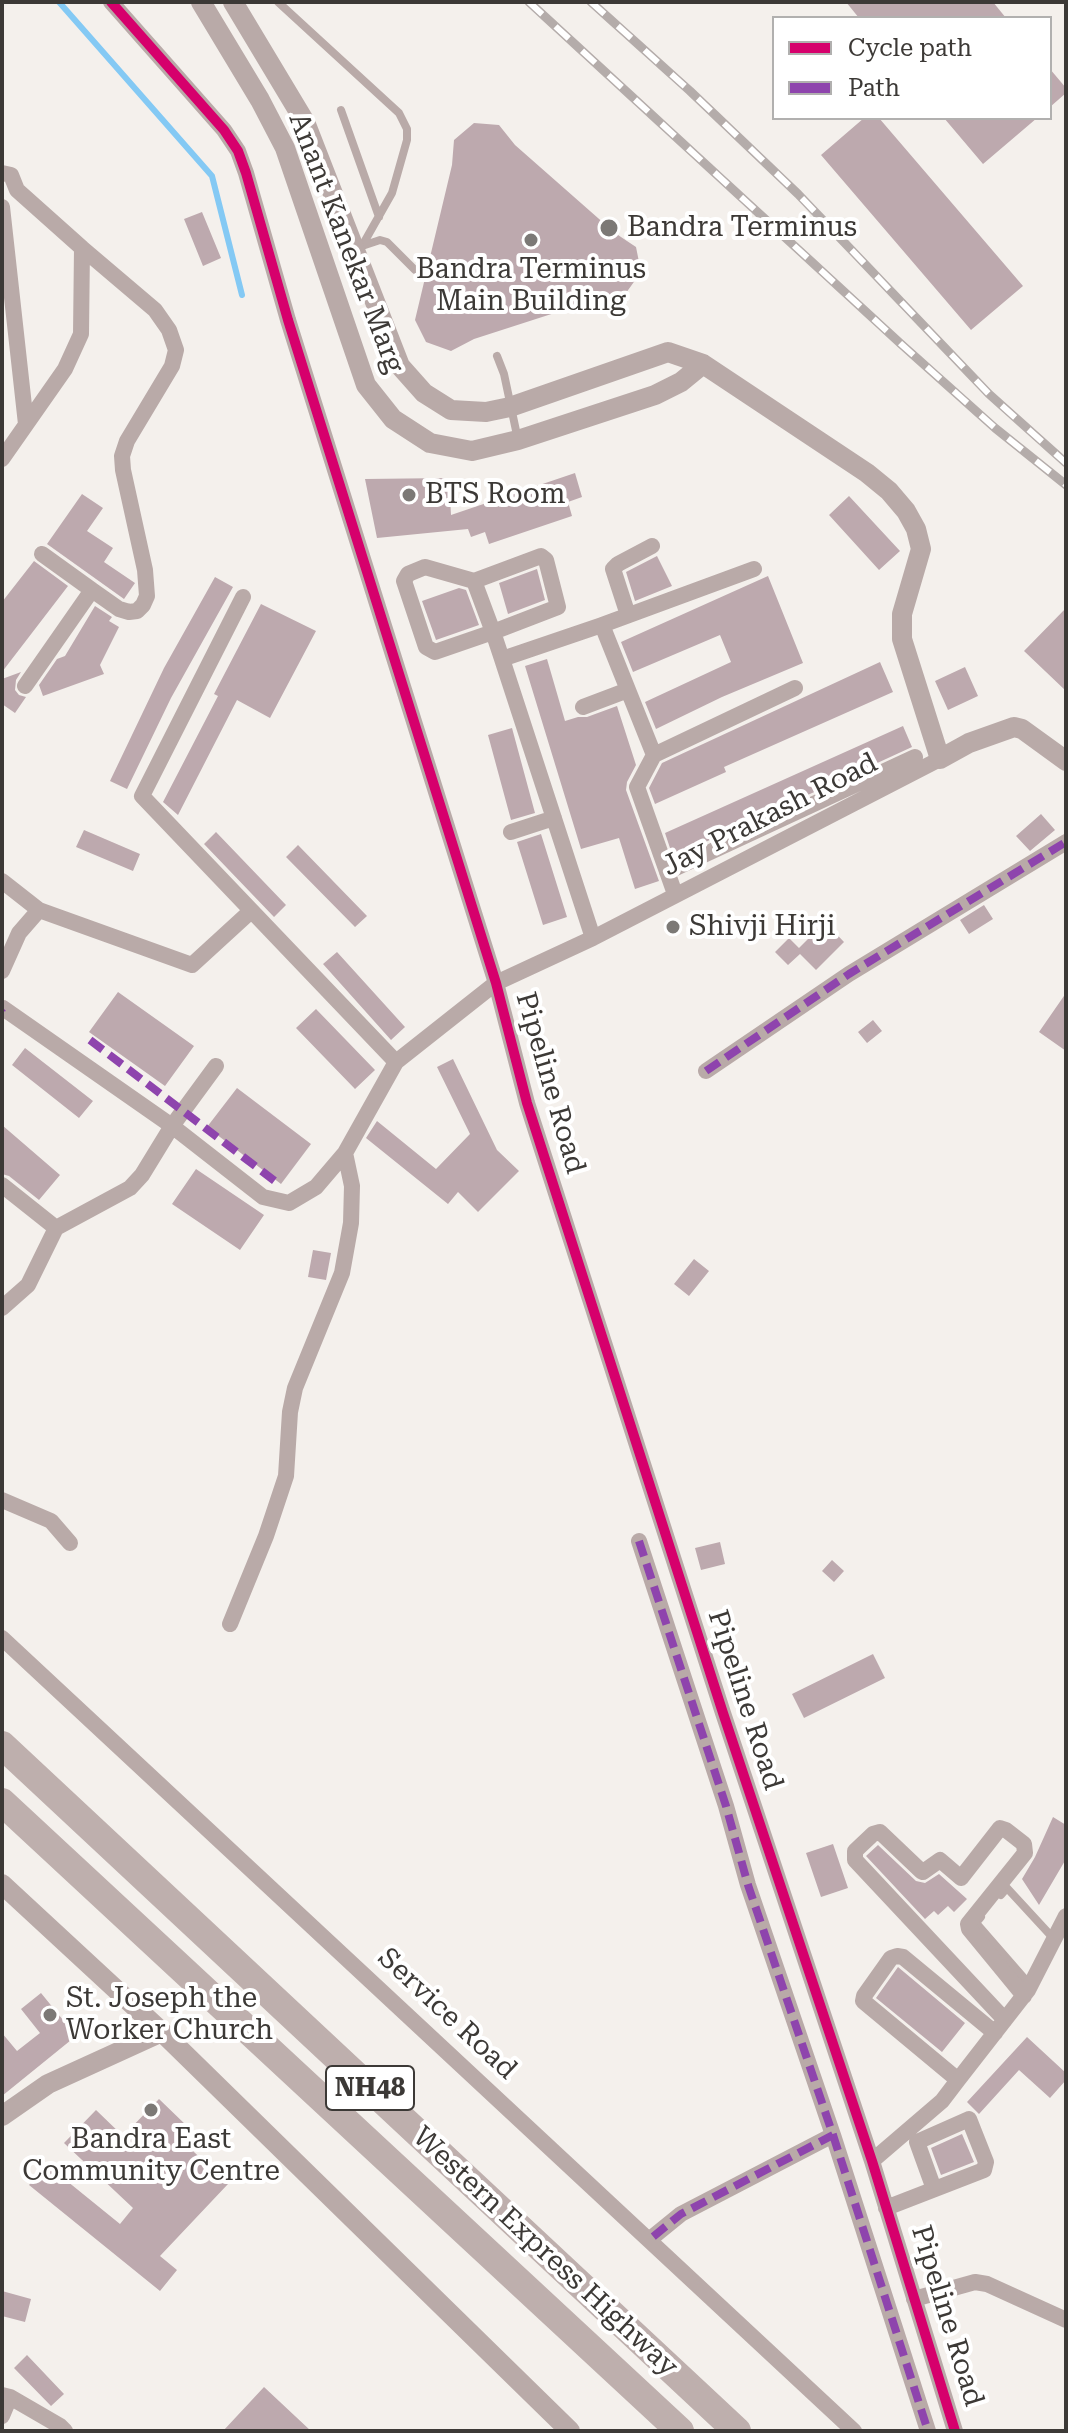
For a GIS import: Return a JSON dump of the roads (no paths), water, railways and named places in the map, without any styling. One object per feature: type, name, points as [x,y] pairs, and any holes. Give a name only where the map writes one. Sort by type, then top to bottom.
[{"type":"highway","name":"Western Express Highway","points":[[2,1745],[737,2431]]},
{"type":"highway","name":"Western Express Highway","points":[[2,1802],[680,2431]]},
{"type":"street","name":"Pipeline Road","points":[[111,2],[224,130],[238,151],[496,983],[532,1118],[723,1713],[872,2161],[955,2431]]},
{"type":"street","name":"Anant Kanekar Marg","points":[[201,2],[285,148],[366,385],[393,419],[430,443],[472,451],[518,440],[655,395],[681,382],[703,364]]},
{"type":"street","name":"Anant Kanekar Marg","points":[[233,2],[305,122],[358,248],[400,366],[424,393],[451,410],[486,412],[510,407],[668,352],[703,364],[867,473],[889,491],[916,529],[921,549],[902,614],[902,639],[940,759]]},
{"type":"street","points":[[2,173],[11,175],[17,190],[155,310],[169,330],[176,350],[172,366],[127,441],[122,456],[145,570],[147,596],[143,605],[137,611],[119,609],[42,554]]},
{"type":"street","points":[[2,207],[26,424]]},
{"type":"street","points":[[2,459],[65,369],[81,334],[82,248]]},
{"type":"street","points":[[628,615],[613,569],[652,546]]},
{"type":"street","points":[[541,556],[546,560],[558,607],[435,652],[430,650],[404,581],[408,574],[425,567],[474,581],[541,556]]},
{"type":"street","points":[[502,659],[754,569]]},
{"type":"street","points":[[474,581],[593,938]]},
{"type":"street","points":[[25,686],[92,590]]},
{"type":"street","points":[[2,990],[2,1008],[172,1126],[263,1197],[289,1203],[316,1187],[345,1153],[396,1062],[142,796],[243,597]]},
{"type":"street","points":[[602,625],[654,755]]},
{"type":"street","points":[[675,894],[637,787],[654,755],[795,688]]},
{"type":"street","points":[[583,707],[628,690]]},
{"type":"street","name":"Jay Prakash Road","points":[[396,1062],[496,983],[593,938],[969,743],[1014,727],[1022,729],[1066,761]]},
{"type":"street","points":[[667,872],[915,757]]},
{"type":"street","points":[[511,832],[554,818]]},
{"type":"street","points":[[706,1071],[849,974],[1066,842]]},
{"type":"street","points":[[2,881],[39,910],[192,965],[251,911]]},
{"type":"street","points":[[2,971],[19,933],[39,910]]},
{"type":"street","points":[[2,1308],[28,1285],[56,1228],[130,1188],[142,1175],[172,1126],[216,1066]]},
{"type":"street","points":[[230,1624],[266,1536],[286,1476],[290,1412],[295,1388],[342,1273],[351,1223],[352,1186],[345,1153]]},
{"type":"street","points":[[2,1185],[56,1228]]},
{"type":"street","points":[[2,1500],[51,1521],[70,1543]]},
{"type":"street","points":[[639,1541],[726,1806],[748,1885],[833,2135],[928,2431]]},
{"type":"street","name":"Service Road","points":[[2,1638],[854,2431]]},
{"type":"street","points":[[1000,2026],[855,1860],[855,1851],[873,1834],[880,1832],[921,1871],[940,1860],[961,1878],[998,1830],[1003,1828],[1015,1836],[1024,1844],[1025,1853],[968,1924],[969,1929],[1027,1991]]},
{"type":"street","points":[[2,1884],[162,2032],[570,2431]]},
{"type":"street","points":[[872,2161],[942,2101],[1027,1991],[1066,1916]]},
{"type":"street","points":[[958,2080],[863,2001],[891,1958],[903,1957],[1000,2026]]},
{"type":"street","points":[[2,2116],[48,2084],[162,2032]]},
{"type":"street","points":[[942,2101],[958,2123]]},
{"type":"street","points":[[886,2208],[934,2189],[986,2167],[970,2121],[965,2119],[917,2142],[934,2189]]},
{"type":"street","points":[[649,2240],[681,2214],[833,2135]]},
{"type":"street","points":[[914,2299],[975,2282],[987,2284],[1066,2320]]},
{"type":"street","points":[[2,2416],[6,2396],[65,2431]]},
{"type":"lane","points":[[278,2],[399,113],[404,122],[407,140],[392,193],[358,248]]},
{"type":"lane","points":[[341,110],[379,217]]},
{"type":"lane","points":[[358,248],[380,240],[387,242],[415,270]]},
{"type":"lane","points":[[497,356],[504,374],[518,440]]},
{"type":"lane","points":[[1027,1991],[976,1923],[1007,1888],[1054,1939]]},
{"type":"waterway","points":[[59,2],[212,176],[242,295]]},
{"type":"railway","points":[[529,2],[901,344],[995,428],[1066,485]]},
{"type":"railway","points":[[591,2],[798,194],[989,394],[1066,463]]},
{"type":"place","name":"Bandra Terminus","points":[[609,228]]},
{"type":"place","name":"Bandra Terminus Main Building","points":[[531,240]]},
{"type":"place","name":"BTS Room","points":[[409,495]]},
{"type":"place","name":"Shivji Hirji","points":[[673,927]]},
{"type":"place","name":"St. Joseph the Worker Church","points":[[50,2015]]},
{"type":"place","name":"Bandra East Community Centre","points":[[151,2110]]}]
